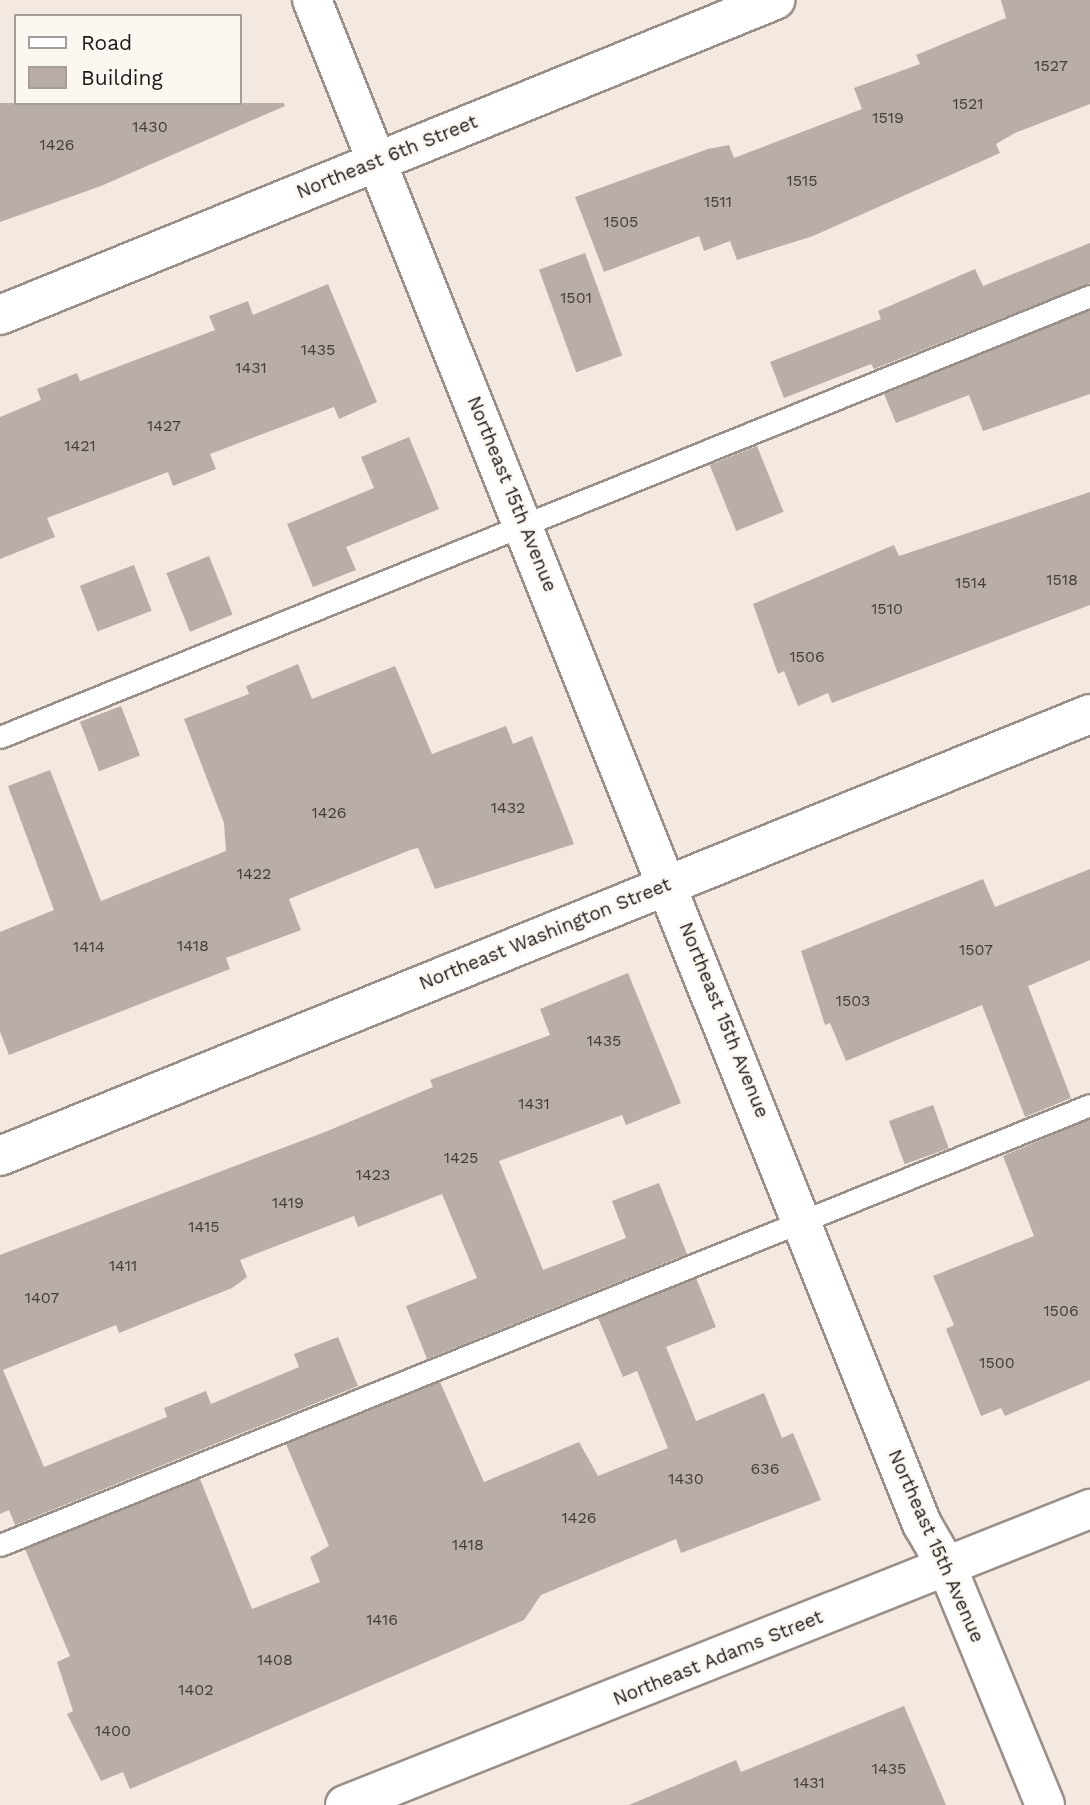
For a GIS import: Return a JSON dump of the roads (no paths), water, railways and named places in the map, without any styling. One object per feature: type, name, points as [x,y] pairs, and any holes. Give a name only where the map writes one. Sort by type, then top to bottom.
[{"type":"street","name":"Northeast 15th Avenue","points":[[312,0],[670,883],[922,1524],[947,1567],[1045,1805]]},
{"type":"street","name":"Northeast 6th Street","points":[[0,315],[775,0]]},
{"type":"street","name":"Northeast Washington Street","points":[[0,1156],[1090,714]]},
{"type":"street","name":"Northeast Adams Street","points":[[345,1805],[1090,1509]]},
{"type":"lane","points":[[0,737],[1090,296]]},
{"type":"lane","points":[[0,1545],[1090,1105]]}]
